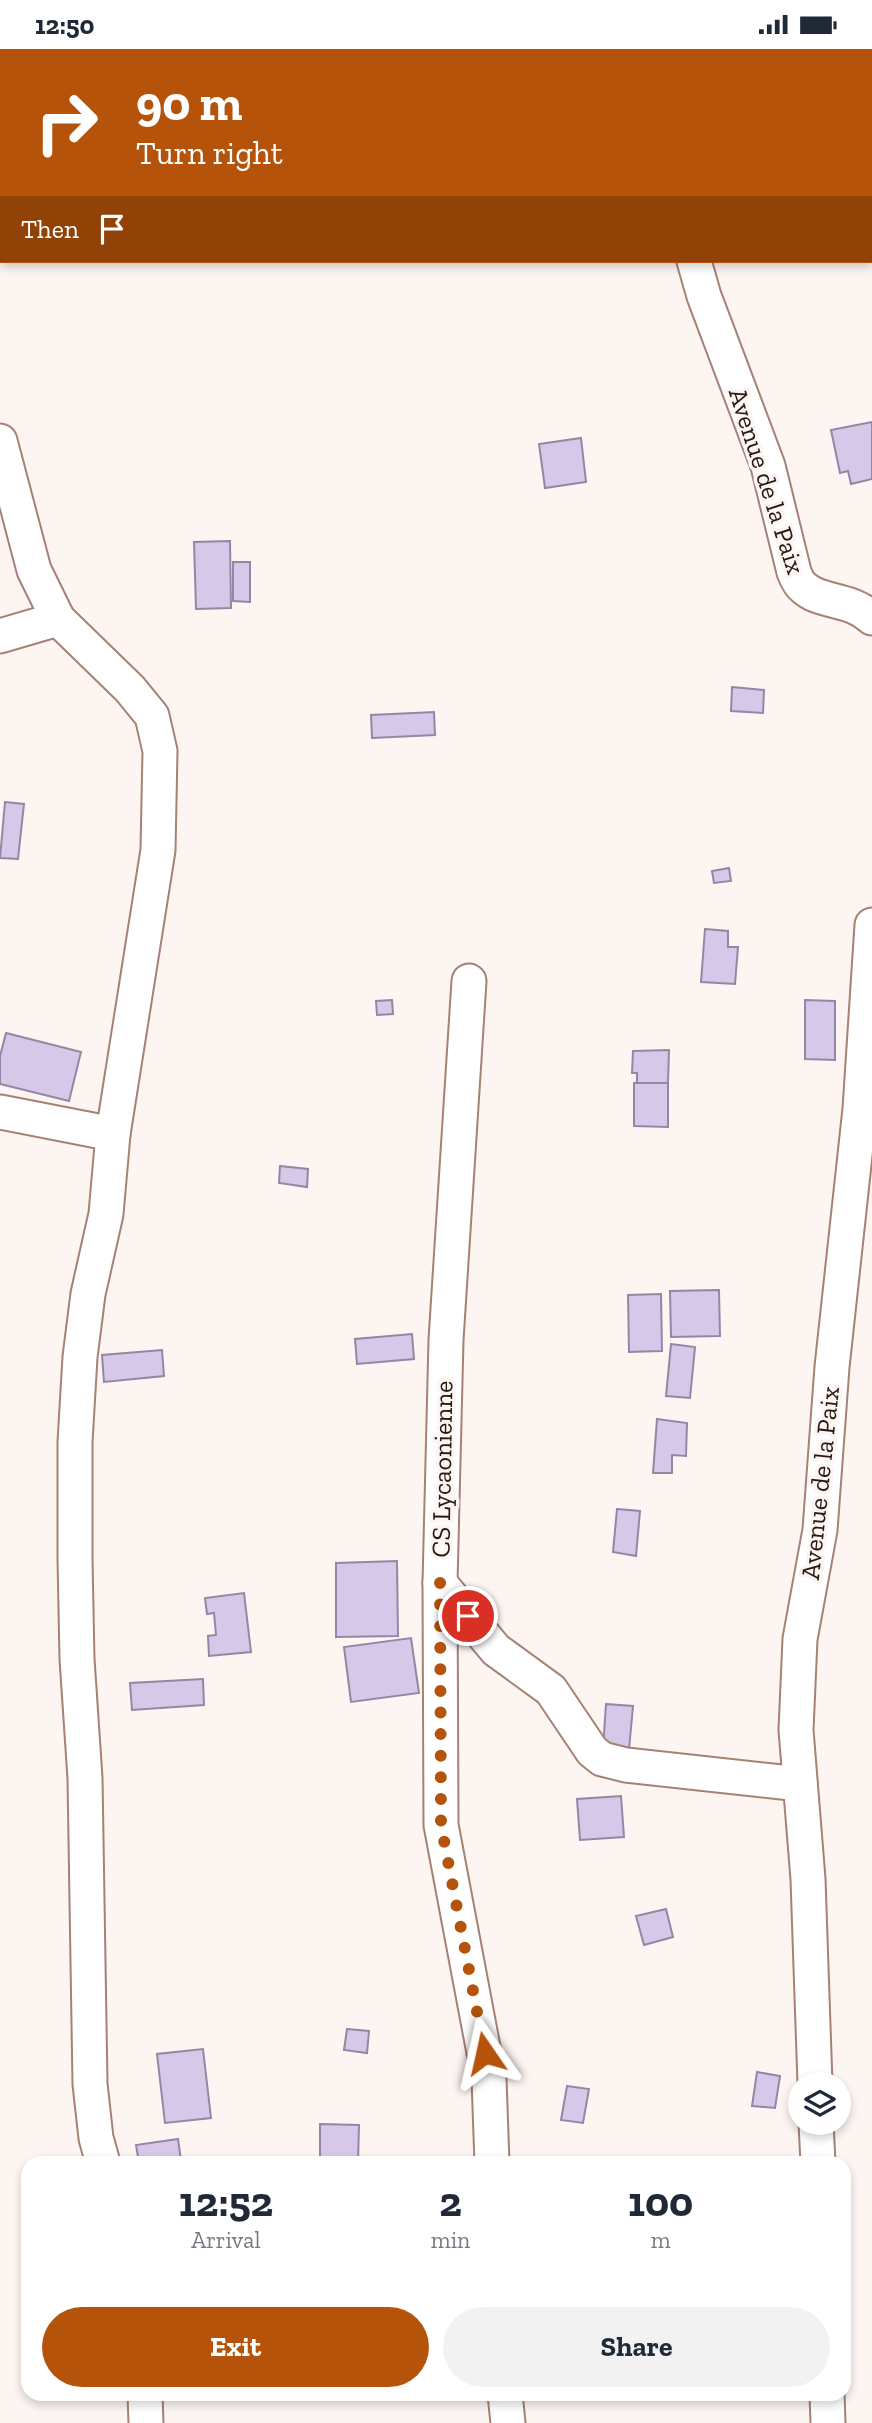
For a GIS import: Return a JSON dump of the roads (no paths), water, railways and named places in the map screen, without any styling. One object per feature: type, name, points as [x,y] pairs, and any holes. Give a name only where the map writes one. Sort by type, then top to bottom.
[{"type":"street","name":"Avenue de la Paix","points":[[695,263],[704,296],[768,466],[794,572],[802,587],[818,596],[846,602],[862,609],[872,618]]},
{"type":"street","points":[[0,441],[34,569],[58,619],[130,689],[152,716],[160,751],[158,851],[113,1134],[106,1214],[88,1294],[80,1357],[75,1455],[77,1659],[85,1778],[90,2084],[96,2138],[101,2156]]},
{"type":"street","points":[[0,636],[58,619]]},
{"type":"street","name":"Avenue de la Paix","points":[[815,2072],[808,1879],[796,1730],[800,1639],[820,1530],[832,1367],[860,1109],[872,925]]},
{"type":"street","name":"CS Lycaonienne","points":[[470,981],[446,1340],[440,1583],[441,1825],[489,2079],[492,2156]]},
{"type":"street","points":[[0,1112],[113,1134]]},
{"type":"street","points":[[440,1583],[496,1650],[551,1690],[592,1751],[602,1759],[626,1765],[800,1784]]},
{"type":"street","points":[[817,2135],[818,2156]]},
{"type":"street","points":[[145,2401],[146,2423]]},
{"type":"street","points":[[506,2401],[508,2423]]},
{"type":"street","points":[[827,2401],[828,2423]]}]
